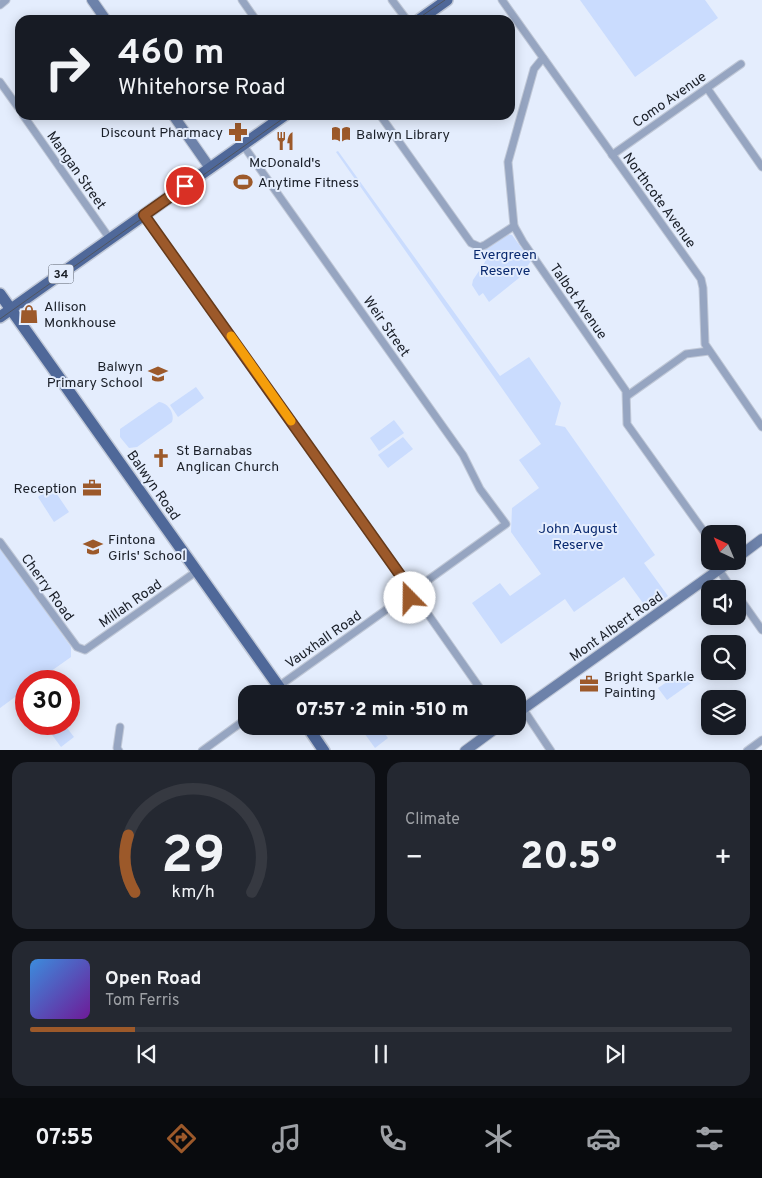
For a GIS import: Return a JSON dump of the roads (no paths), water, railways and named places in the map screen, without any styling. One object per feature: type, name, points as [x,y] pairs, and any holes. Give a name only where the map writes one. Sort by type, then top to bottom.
[{"type":"main road","points":[[92,0],[102,15]]},
{"type":"main road","points":[[426,15],[447,0]]},
{"type":"main road","points":[[176,120],[210,168]]},
{"type":"main road","name":"34","points":[[0,317],[278,120]]},
{"type":"main road","name":"Balwyn Road","points":[[0,294],[277,685]]},
{"type":"main road","points":[[746,550],[762,539]]},
{"type":"main road","name":"Mont Albert Road","points":[[526,707],[717,570]]},
{"type":"main road","points":[[313,735],[324,750]]},
{"type":"main road","points":[[465,750],[486,735]]},
{"type":"street","points":[[0,4],[6,0]]},
{"type":"street","points":[[242,0],[252,15]]},
{"type":"street","points":[[392,0],[403,15]]},
{"type":"street","name":"Northcote Avenue","points":[[502,0],[513,15]]},
{"type":"street","name":"Northcote Avenue","points":[[515,18],[701,279],[703,288],[704,336],[709,351],[762,427]]},
{"type":"street","points":[[384,120],[471,243],[480,247],[514,226],[508,162],[534,70],[543,58]]},
{"type":"street","name":"Como Avenue","points":[[612,155],[741,64]]},
{"type":"street","points":[[0,82],[15,103]]},
{"type":"street","points":[[707,88],[762,167]]},
{"type":"street","name":"Mangan Street","points":[[27,120],[110,239]]},
{"type":"street","name":"Weir Street","points":[[243,145],[463,455],[480,489],[506,524],[417,588]]},
{"type":"street","points":[[144,215],[408,586]]},
{"type":"street","name":"Talbot Avenue","points":[[514,226],[523,242],[626,391],[627,424],[701,527]]},
{"type":"street","points":[[627,396],[686,354],[709,351]]},
{"type":"street","name":"Cherry Road","points":[[0,542],[77,648]]},
{"type":"street","name":"Millah Road","points":[[77,648],[85,650],[197,571]]},
{"type":"street","points":[[408,586],[414,585],[417,588],[418,593],[416,597]]},
{"type":"street","points":[[408,586],[405,590],[406,595],[412,598],[416,597]]},
{"type":"street","name":"Vauxhall Road","points":[[291,685],[406,595]]},
{"type":"street","points":[[416,597],[478,685]]},
{"type":"street","points":[[746,607],[762,630]]},
{"type":"street","points":[[526,720],[551,750]]},
{"type":"street","points":[[202,750],[238,725]]},
{"type":"street","points":[[119,750],[117,748],[120,726]]},
{"type":"street","points":[[747,750],[762,740]]},
{"type":"tram line","points":[[423,15],[445,0]]},
{"type":"tram line","points":[[0,319],[281,120]]},
{"type":"place","name":"Discount Pharmacy","points":[[238,132]]},
{"type":"place","name":"Balwyn Library","points":[[341,134]]},
{"type":"place","name":"McDonald's","points":[[285,141]]},
{"type":"place","name":"Anytime Fitness","points":[[243,182]]},
{"type":"place","name":"Allison Monkhouse","points":[[29,314]]},
{"type":"place","name":"Balwyn Primary School","points":[[158,374]]},
{"type":"place","name":"St Barnabas Anglican Church","points":[[161,458]]},
{"type":"place","name":"Reception","points":[[92,488]]},
{"type":"place","name":"Fintona Girls' School","points":[[93,547]]},
{"type":"place","name":"Bright Sparkle Painting","points":[[589,684]]},
{"type":"park label","name":"Evergreen Reserve","points":[[505,262]]},
{"type":"park label","name":"John August Reserve","points":[[578,536]]}]
